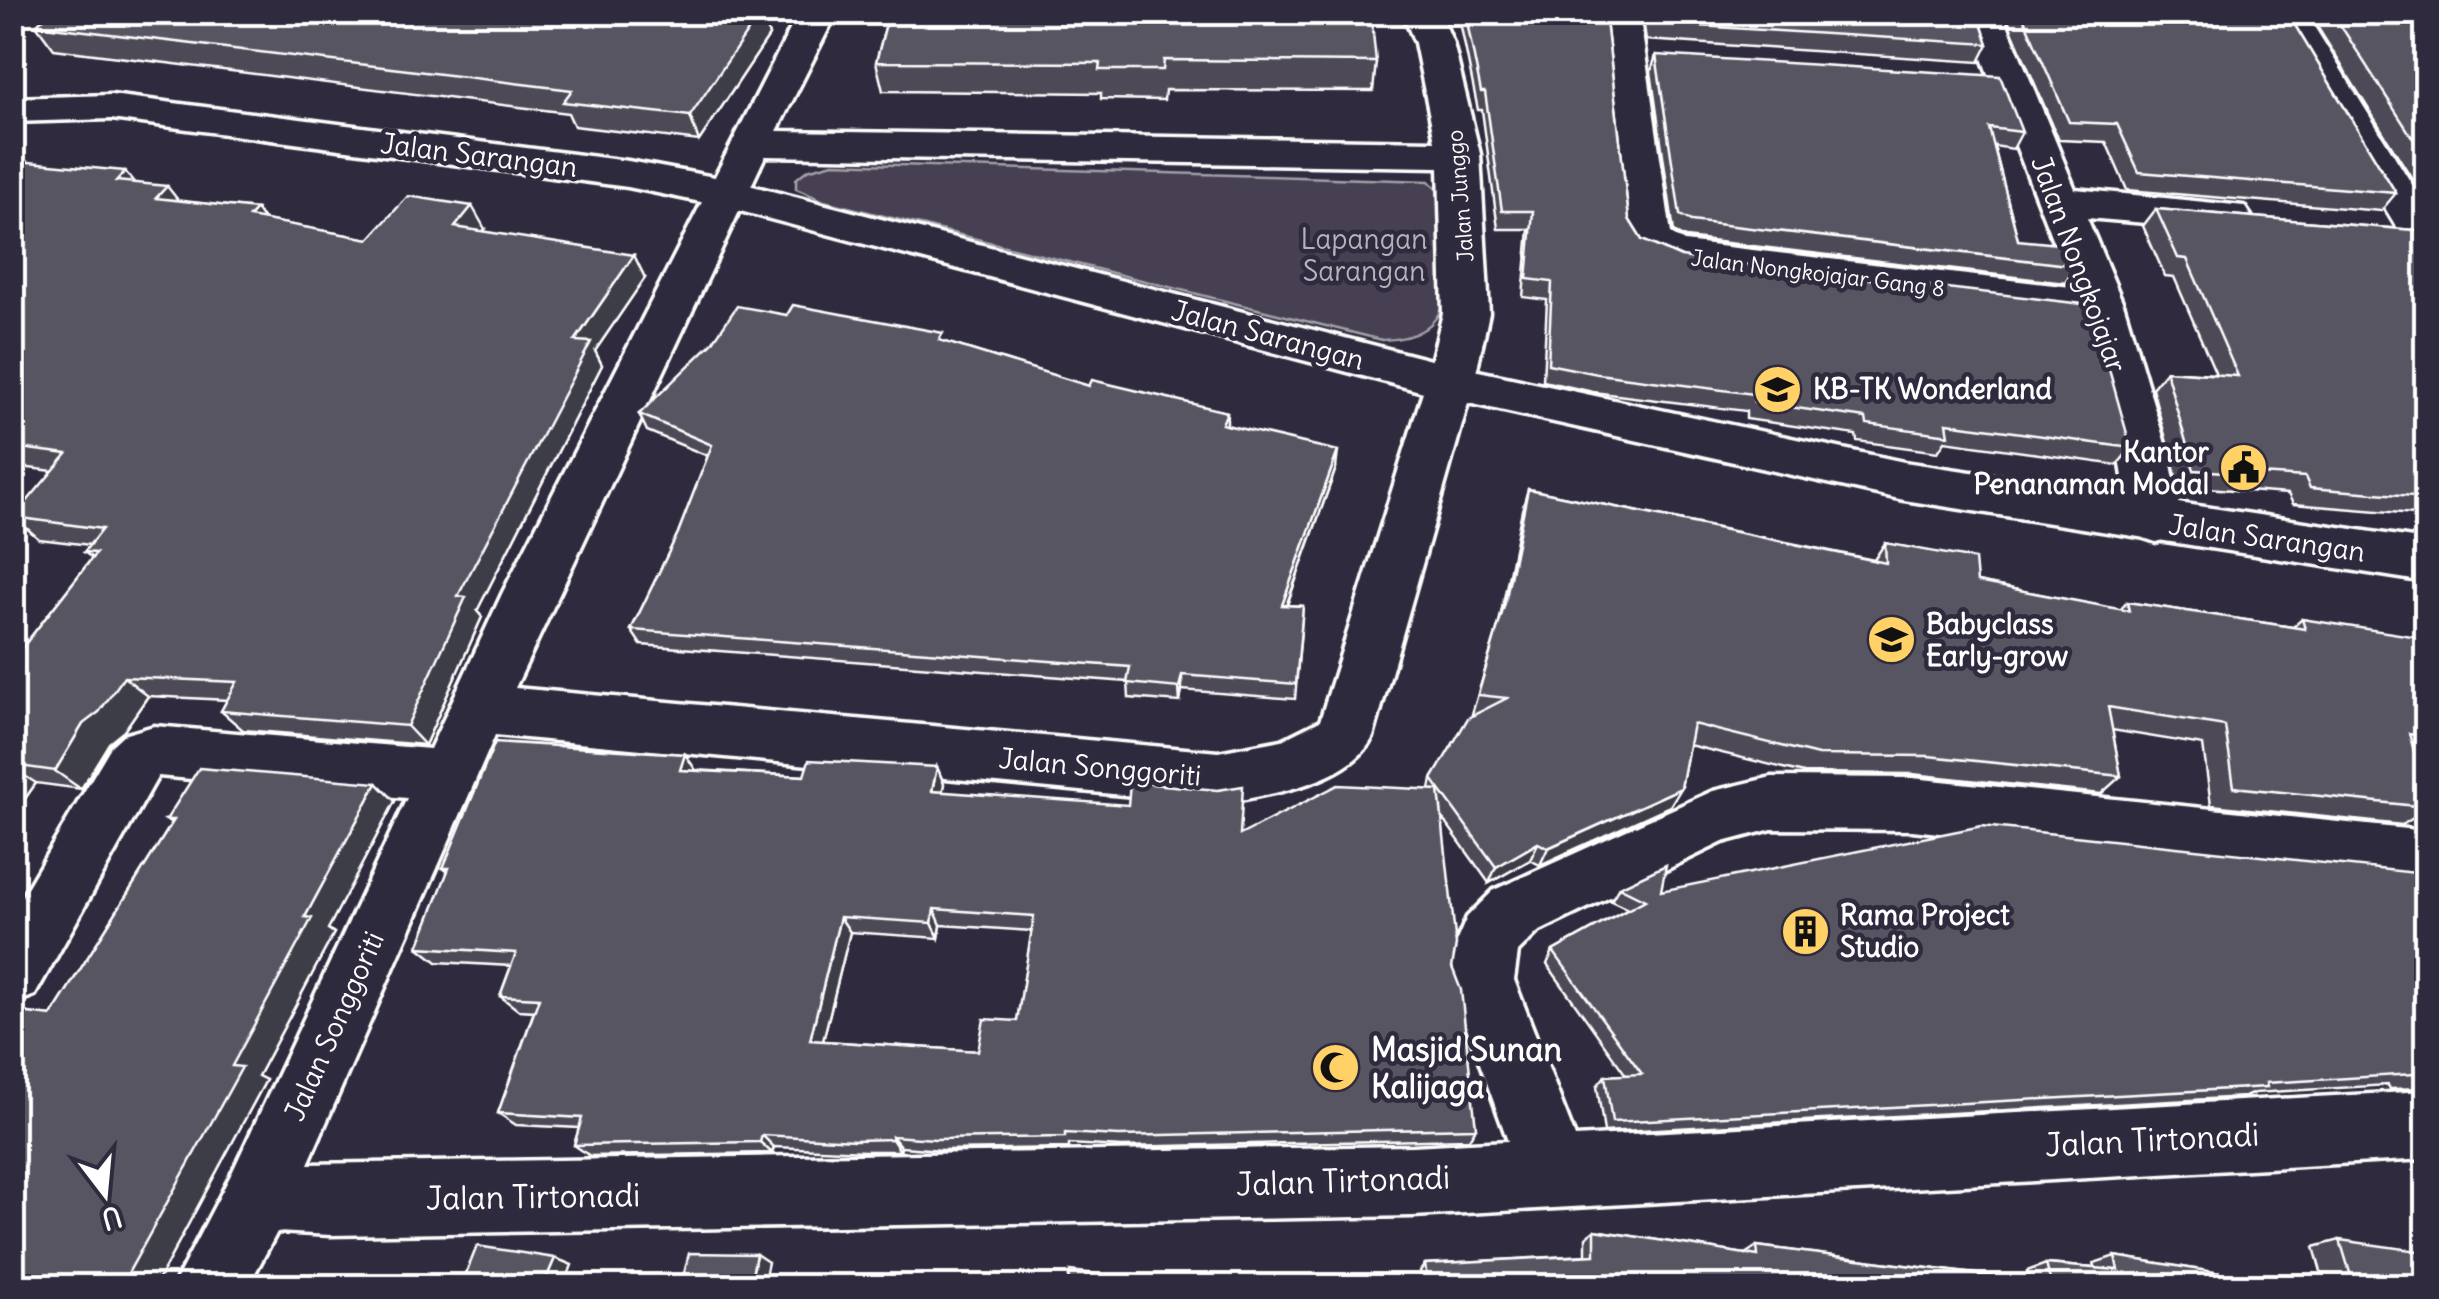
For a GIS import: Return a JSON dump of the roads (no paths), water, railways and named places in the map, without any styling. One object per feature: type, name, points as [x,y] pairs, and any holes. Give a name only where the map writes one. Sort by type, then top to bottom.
[{"type":"street","name":"Jalan Songgoriti","points":[[210,1286],[258,1196],[530,592],[818,12]]},
{"type":"street","name":"Jalan Junggo","points":[[1422,12],[1434,43],[1459,154],[1468,289],[1450,382]]},
{"type":"street","name":"Jalan Nongkojajar Gang 8","points":[[1620,12],[1647,56],[1648,236],[1656,246],[1675,256],[2100,306]]},
{"type":"street","name":"Jalan Nongkojajar","points":[[1983,12],[1989,78],[2061,202],[2100,306],[2146,464],[2156,522]]},
{"type":"street","points":[[2286,12],[2409,231]]},
{"type":"street","name":"Jalan Sarangan","points":[[12,77],[62,83],[111,108]]},
{"type":"street","name":"Jalan Sarangan","points":[[12,110],[111,108],[628,174],[725,194],[1450,382],[1904,480],[2422,570]]},
{"type":"street","points":[[752,143],[1459,154]]},
{"type":"street","points":[[2061,202],[2260,218]]},
{"type":"street","name":"Jalan Songgoriti","points":[[479,709],[1218,778],[1291,764],[1344,737],[1450,382]]},
{"type":"street","points":[[12,972],[133,762],[143,753],[448,776]]},
{"type":"street","points":[[1554,1172],[1482,980],[1489,938],[1516,911],[1713,818],[1772,803],[1912,804],[2426,860]]},
{"type":"street","name":"Jalan Tirtonadi","points":[[258,1196],[370,1200],[1413,1182],[2426,1125]]},
{"type":"place","name":"KB-TK Wonderland","points":[[1778,389]]},
{"type":"place","name":"Kantor Penanaman Modal","points":[[2244,468]]},
{"type":"place","name":"Babyclass Early-grow","points":[[1891,640]]},
{"type":"place","name":"Rama Project Studio","points":[[1805,931]]},
{"type":"place","name":"Masjid Sunan Kalijaga","points":[[1336,1068]]},
{"type":"park label","name":"Lapangan Sarangan","points":[[1364,255]]}]
